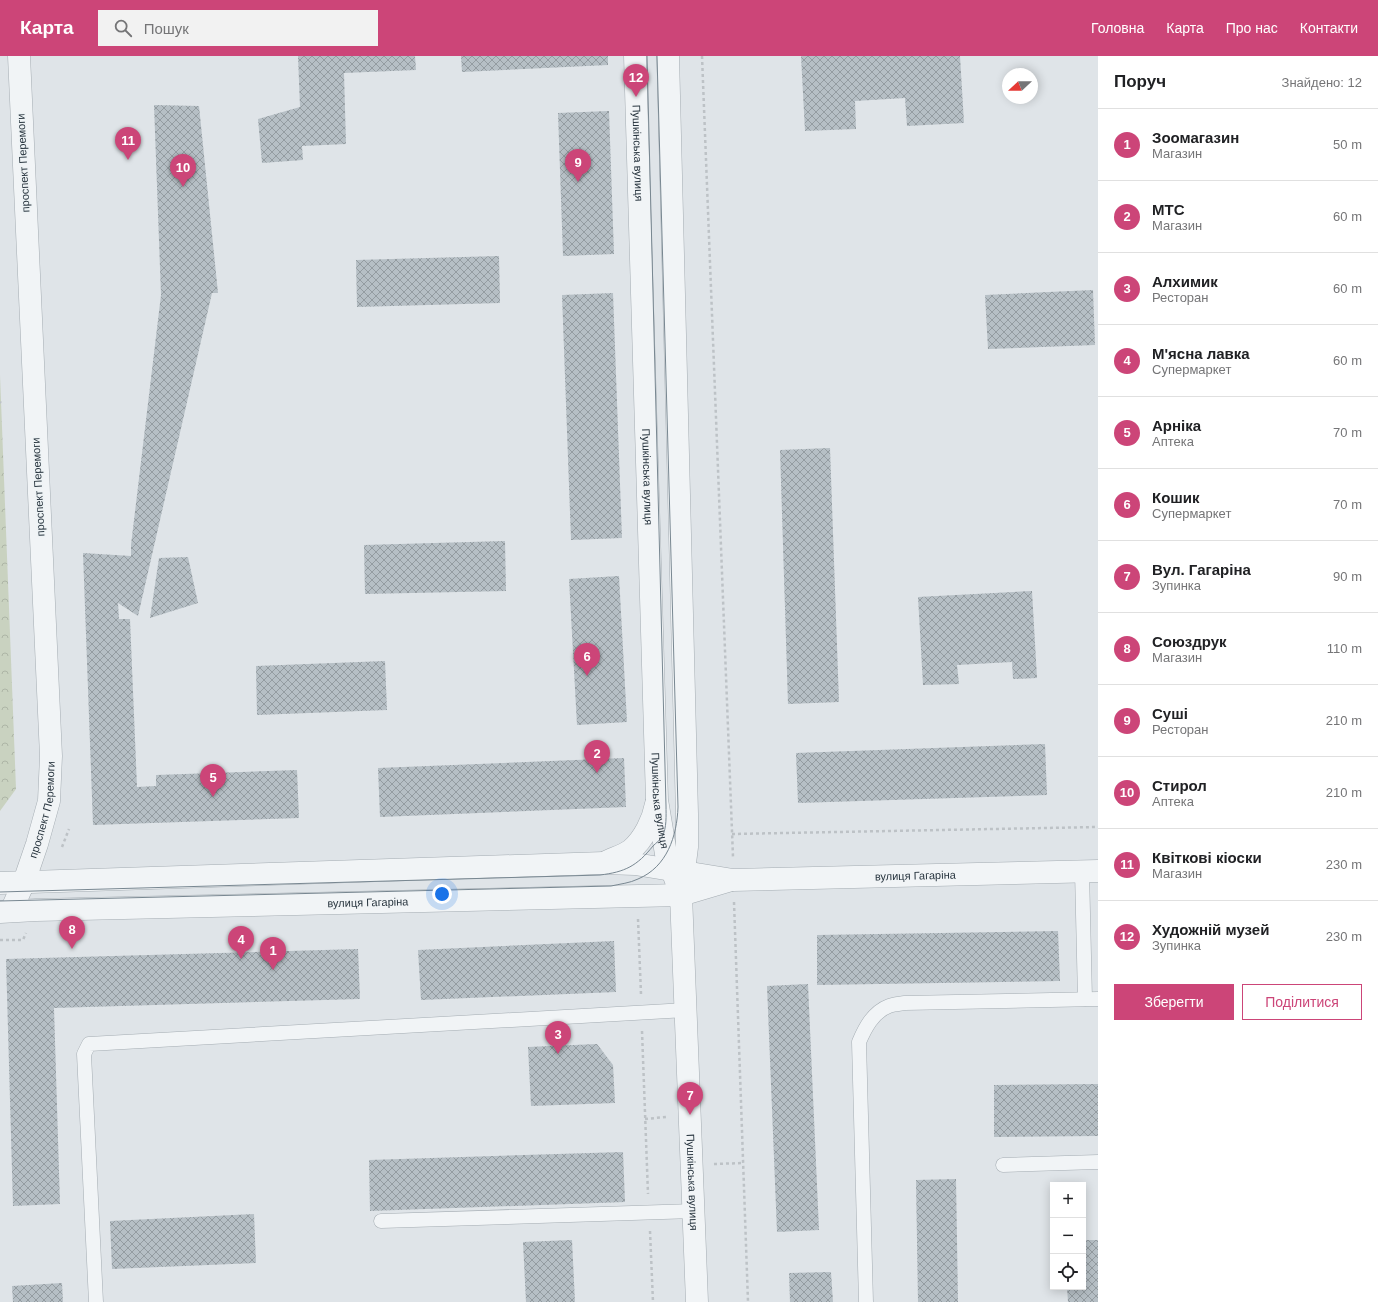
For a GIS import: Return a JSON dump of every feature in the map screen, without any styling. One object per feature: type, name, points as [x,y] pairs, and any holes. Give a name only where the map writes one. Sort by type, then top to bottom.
[{"type":"street","name":"проспект Перемоги","points":[[6,911],[24,882],[37,844],[49,801],[51,756],[19,56]]},
{"type":"street","name":"Пушкінська вулиця","points":[[635,56],[656,800],[662,836],[678,871],[681,895],[697,1302]]},
{"type":"street","name":"Пушкінська вулиця","points":[[668,56],[687,814],[687,847],[678,871]]},
{"type":"street","points":[[604,863],[631,850],[636,844],[654,816],[656,800]]},
{"type":"street","name":"вулиця Гагаріна","points":[[0,883],[604,863],[635,864],[733,880],[1090,871]]},
{"type":"street","name":"вулиця Гагаріна","points":[[6,911],[681,895],[733,880]]},
{"type":"lane","points":[[866,1302],[859,1042],[866,1026],[879,1011],[889,1006],[905,1003],[1092,999],[1090,871]]},
{"type":"lane","points":[[96,1302],[84,1054],[89,1044],[686,1010]]},
{"type":"lane","points":[[1003,1165],[1098,1162]]},
{"type":"lane","points":[[381,1221],[694,1211]]},
{"type":"path","points":[[702,56],[732,834],[748,1302]]},
{"type":"path","points":[[732,834],[1098,827]]},
{"type":"path","points":[[638,896],[653,1302]]},
{"type":"path","points":[[0,940],[23,940]]},
{"type":"path","points":[[692,1165],[743,1163]]},
{"type":"green space","points":[[0,375],[16,789],[0,811]]},
{"type":"building","points":[[298,56],[415,56],[416,70],[344,73],[346,144],[302,146],[303,160],[262,163],[258,119],[300,107]]},
{"type":"building","points":[[461,56],[608,56],[608,65],[462,72]]},
{"type":"building","points":[[801,56],[960,56],[964,123],[907,126],[905,98],[855,101],[856,129],[805,131]]},
{"type":"building","points":[[154,105],[199,106],[218,293],[212,293],[138,616],[118,603],[119,619],[130,619],[137,787],[156,786],[156,775],[297,770],[299,818],[93,825],[83,553],[131,556],[131,545],[161,295]]},
{"type":"building","points":[[609,111],[614,254],[563,256],[558,113]]},
{"type":"building","points":[[499,256],[500,303],[357,307],[356,260]]},
{"type":"building","points":[[1093,290],[1095,345],[988,349],[985,295]]},
{"type":"building","points":[[613,293],[622,538],[571,540],[562,295]]},
{"type":"building","points":[[830,448],[839,702],[788,704],[780,450]]},
{"type":"building","points":[[505,541],[506,591],[365,594],[364,545]]},
{"type":"building","points":[[188,557],[198,603],[150,618],[159,558]]},
{"type":"building","points":[[619,576],[627,722],[577,725],[569,579]]},
{"type":"building","points":[[1032,591],[1037,678],[1013,679],[1012,662],[957,665],[959,684],[923,685],[918,597]]},
{"type":"building","points":[[385,661],[387,710],[257,715],[256,666]]},
{"type":"building","points":[[1045,744],[1047,795],[798,803],[796,753]]},
{"type":"building","points":[[624,758],[626,807],[380,817],[378,768]]},
{"type":"building","points":[[1058,931],[1060,981],[817,985],[817,935]]},
{"type":"building","points":[[614,941],[616,992],[421,1000],[418,950]]},
{"type":"building","points":[[358,949],[360,999],[54,1008],[60,1204],[13,1206],[6,959]]},
{"type":"building","points":[[808,984],[819,1230],[777,1232],[767,986]]},
{"type":"building","points":[[597,1044],[613,1065],[615,1103],[531,1106],[528,1047]]},
{"type":"building","points":[[1098,1084],[1098,1136],[994,1137],[994,1085]]},
{"type":"building","points":[[623,1152],[625,1202],[370,1211],[369,1160]]},
{"type":"building","points":[[956,1179],[958,1302],[918,1302],[916,1180]]},
{"type":"building","points":[[254,1214],[256,1263],[112,1269],[110,1221]]},
{"type":"building","points":[[572,1240],[575,1302],[526,1302],[523,1242]]},
{"type":"building","points":[[1086,1240],[1098,1240],[1098,1302],[1068,1302],[1067,1290],[1086,1290]]},
{"type":"building","points":[[831,1272],[833,1302],[790,1302],[789,1273]]},
{"type":"building","points":[[62,1283],[63,1302],[13,1302],[12,1286]]},
{"type":"tram line","points":[[0,892],[600,875],[617,872],[630,867],[641,859],[661,838],[664,833],[666,806],[647,56]]},
{"type":"tram line","points":[[0,901],[611,886],[638,879],[648,874],[663,859],[673,839],[678,807],[657,56]]},
{"type":"place","name":"Художній музей","points":[[636,97]]},
{"type":"place","name":"Квіткові кіоски","points":[[128,160]]},
{"type":"place","name":"Суші","points":[[578,182]]},
{"type":"place","name":"Стирол","points":[[183,187]]},
{"type":"place","name":"Кошик","points":[[587,676]]},
{"type":"place","name":"МТС","points":[[597,773]]},
{"type":"place","name":"Арніка","points":[[213,797]]},
{"type":"place","name":"Союздрук","points":[[72,949]]},
{"type":"place","name":"М'ясна лавка","points":[[241,959]]},
{"type":"place","name":"Зоомагазин","points":[[273,970]]},
{"type":"place","name":"Алхимик","points":[[558,1054]]},
{"type":"place","name":"Вул. Гагаріна","points":[[690,1115]]}]
